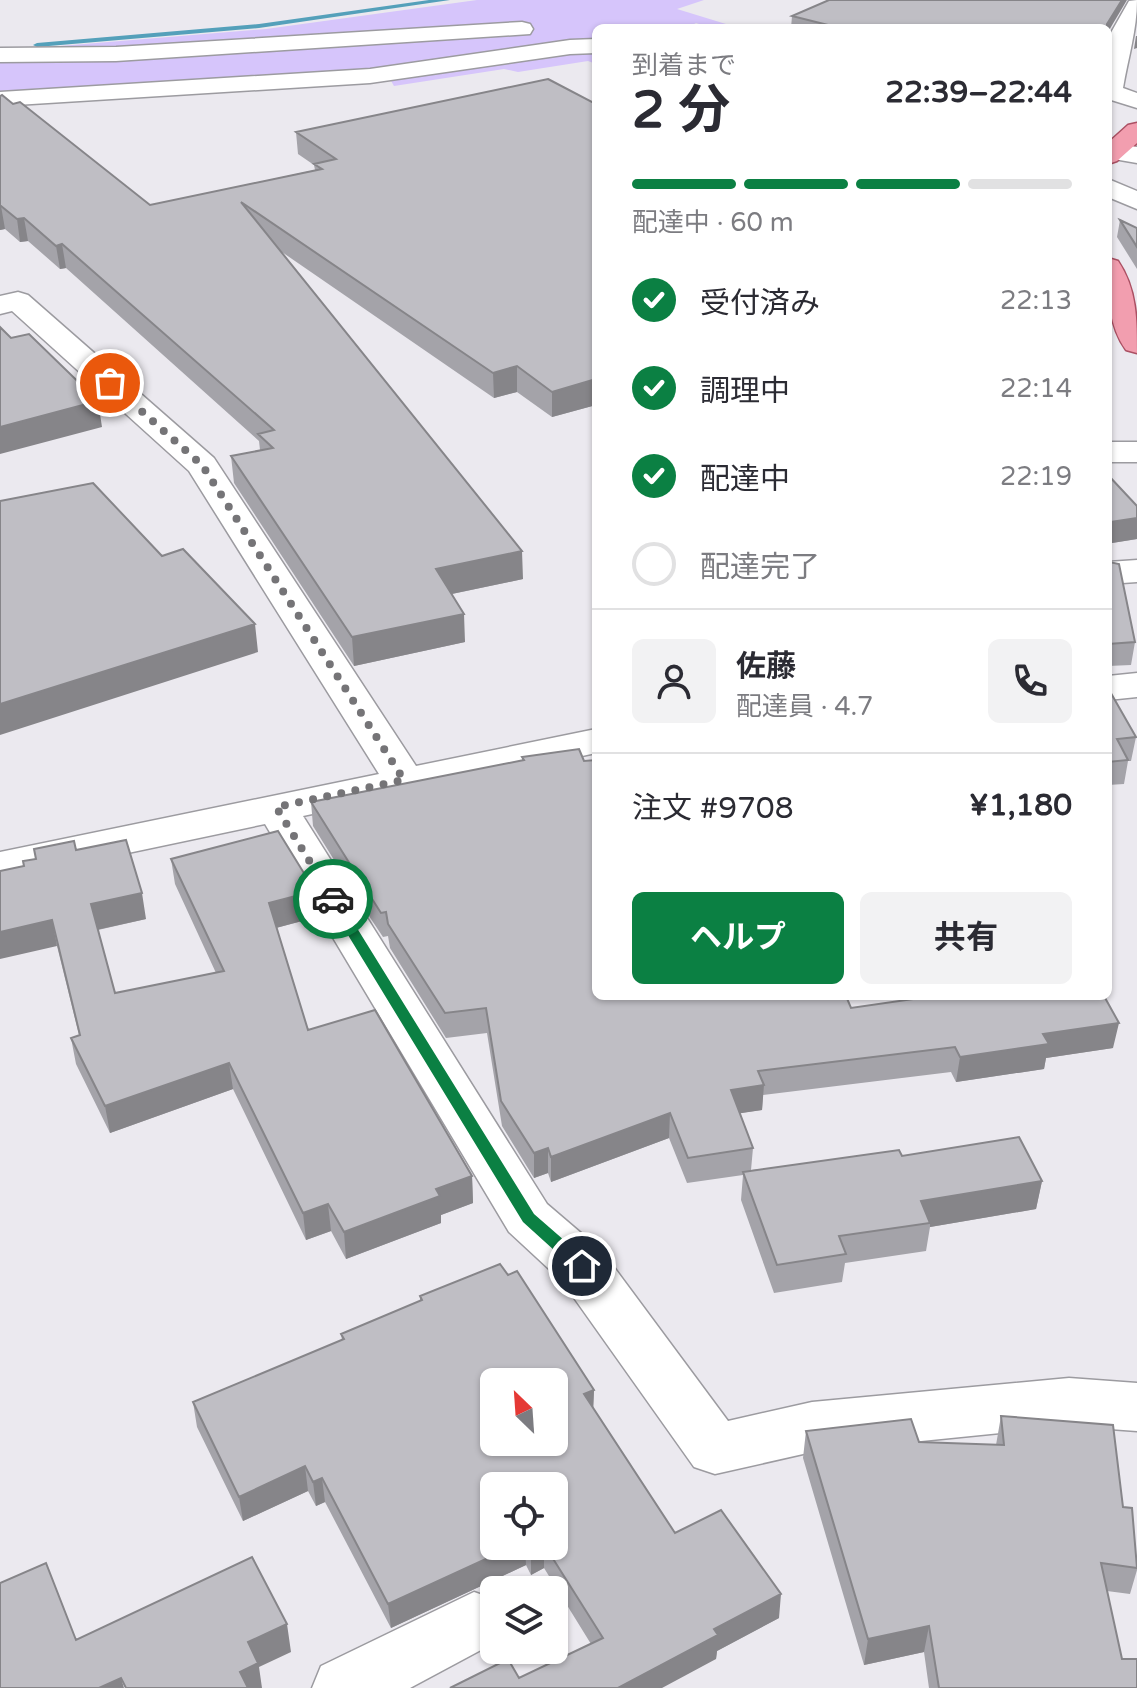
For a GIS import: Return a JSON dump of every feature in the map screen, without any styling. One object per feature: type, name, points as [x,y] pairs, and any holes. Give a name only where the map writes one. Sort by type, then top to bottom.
[{"type":"main road","points":[[1116,153],[1137,130]]},
{"type":"main road","points":[[1112,278],[1137,344]]},
{"type":"street","points":[[1112,85],[1119,38],[1137,6]]},
{"type":"street","points":[[0,55],[116,54],[504,29],[592,29]]},
{"type":"street","points":[[0,99],[370,76],[592,46]]},
{"type":"street","points":[[1112,92],[1137,101]]},
{"type":"street","points":[[1112,189],[1137,201]]},
{"type":"street","points":[[0,305],[18,301],[202,465],[404,780]]},
{"type":"street","points":[[1112,452],[1137,452]]},
{"type":"street","points":[[1112,573],[1137,571]]},
{"type":"street","points":[[1112,688],[1137,685]]},
{"type":"street","points":[[0,866],[592,742]]},
{"type":"street","points":[[276,807],[528,1218],[582,1266],[715,1449],[812,1427],[1069,1402],[1137,1407]]},
{"type":"street","points":[[345,1688],[474,1621]]},
{"type":"shaded area","points":[[477,0],[704,0],[677,9],[726,24],[592,24],[592,42],[570,41],[362,70],[0,92],[0,51],[266,29]]},
{"type":"shaded area","points":[[592,53],[592,62],[518,72],[504,69],[394,86],[390,79]]},
{"type":"building","points":[[829,0],[1122,0],[1107,24],[824,24],[792,16]]},
{"type":"building","points":[[548,79],[592,102],[592,380],[552,392],[517,366],[493,373],[241,202],[522,551],[436,569],[464,614],[352,637],[231,456],[273,448],[258,434],[274,430],[62,244],[56,246],[24,218],[17,219],[0,206],[2,95],[13,104],[20,102],[150,205],[322,169],[314,164],[336,159],[296,132]]},
{"type":"building","points":[[1120,220],[1137,228],[1137,247]]},
{"type":"building","points":[[0,327],[11,338],[29,334],[98,401],[0,427]]},
{"type":"building","points":[[1112,479],[1137,506],[1137,518],[1112,522]]},
{"type":"building","points":[[93,483],[162,556],[183,549],[255,624],[0,704],[0,501]]},
{"type":"building","points":[[1112,563],[1119,564],[1135,642],[1112,644]]},
{"type":"building","points":[[1112,695],[1136,737],[1117,739],[1128,760],[1112,762]]},
{"type":"building","points":[[579,749],[584,761],[592,760],[592,1000],[848,1000],[851,1008],[906,1000],[1106,1000],[1119,1023],[1043,1034],[1049,1044],[960,1057],[955,1047],[758,1071],[764,1085],[731,1090],[753,1148],[688,1158],[670,1113],[551,1157],[548,1148],[534,1153],[501,1101],[486,1008],[445,1013],[388,924],[386,912],[381,913],[367,891],[365,879],[360,880],[311,802],[524,760],[522,757]]},
{"type":"building","points":[[278,831],[315,891],[269,903],[308,1030],[375,1010],[472,1176],[436,1189],[440,1196],[344,1232],[328,1204],[303,1213],[229,1063],[105,1106],[71,1038],[80,1035],[52,920],[0,932],[0,871],[24,866],[23,861],[36,859],[34,849],[74,841],[76,850],[126,840],[142,893],[91,904],[115,993],[224,971],[171,859]]},
{"type":"building","points":[[1019,1137],[1042,1181],[921,1201],[930,1223],[839,1236],[846,1254],[777,1265],[743,1172],[899,1150],[902,1156]]},
{"type":"building","points":[[500,1264],[508,1275],[517,1271],[594,1390],[584,1394],[675,1533],[721,1510],[781,1594],[714,1629],[718,1635],[618,1688],[450,1688],[498,1664],[511,1664],[519,1678],[548,1664],[568,1664],[568,1655],[603,1638],[568,1582],[568,1576],[564,1576],[554,1560],[568,1560],[568,1472],[480,1472],[480,1560],[484,1560],[388,1604],[322,1478],[313,1482],[305,1466],[239,1497],[193,1402],[344,1339],[341,1334],[422,1300],[420,1296]]},
{"type":"building","points":[[1001,1416],[1113,1425],[1123,1507],[1132,1508],[1137,1568],[1101,1563],[1122,1659],[1137,1659],[1137,1688],[939,1688],[929,1626],[868,1639],[806,1431],[911,1419],[919,1442],[1004,1445]]},
{"type":"building","points":[[252,1557],[287,1624],[248,1642],[258,1663],[240,1672],[248,1688],[126,1688],[121,1678],[99,1688],[0,1688],[0,1583],[46,1563],[76,1640]]},
{"type":"waterway","points":[[37,45],[259,26],[446,0]]},
{"type":"way so far","points":[[110,383],[202,465],[404,780],[276,807],[333,899]]},
{"type":"route","points":[[333,899],[528,1218],[582,1266]]}]
